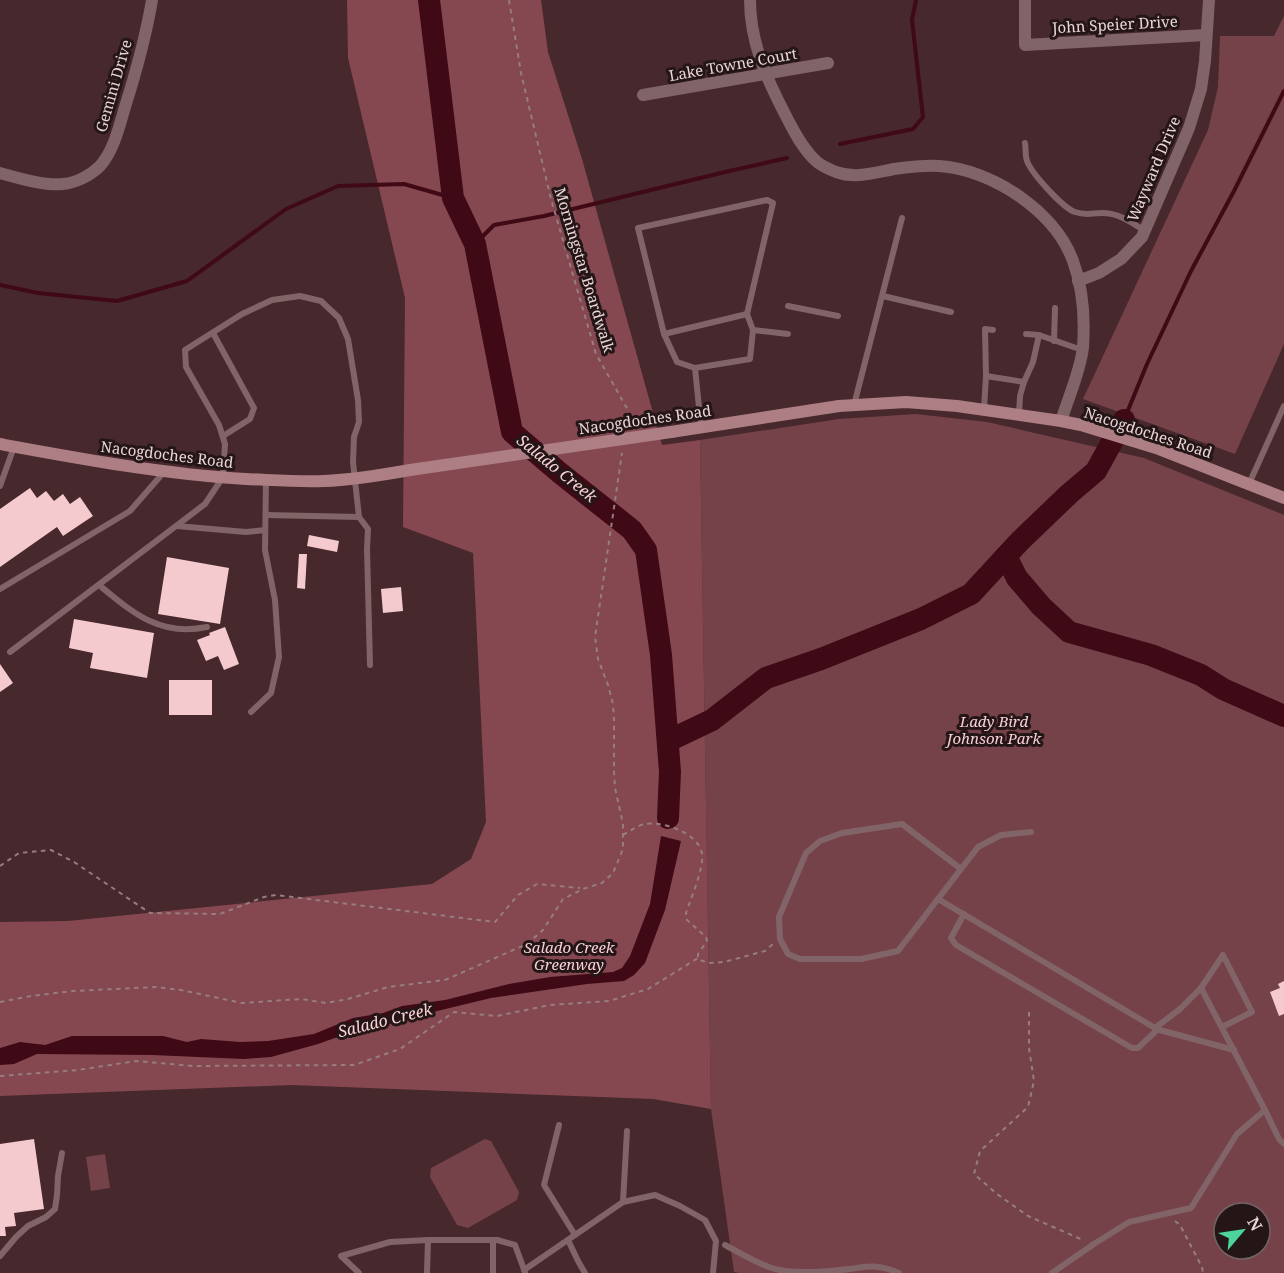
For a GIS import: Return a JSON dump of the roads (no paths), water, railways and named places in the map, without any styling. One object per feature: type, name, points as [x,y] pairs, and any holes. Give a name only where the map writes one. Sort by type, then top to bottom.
[{"type":"main road","name":"Nacogdoches Road","points":[[0,444],[164,472],[266,480],[326,481],[839,406],[906,402],[984,409],[1081,426],[1156,448],[1284,498]]},
{"type":"street","name":"Gemini Drive","points":[[0,174],[36,182],[63,184],[76,181],[99,166],[117,136],[135,77],[152,0]]},
{"type":"street","points":[[750,0],[753,32],[765,74],[795,134],[817,162],[834,171],[851,176],[923,165],[956,168],[995,181],[1009,189],[1032,206],[1051,226],[1073,260],[1081,292],[1084,323],[1082,350],[1061,421]]},
{"type":"street","name":"John Speier Drive","points":[[1025,0],[1025,45],[1206,35]]},
{"type":"street","name":"Wayward Drive","points":[[1078,281],[1099,273],[1121,259],[1142,237],[1189,128],[1201,89],[1209,0]]},
{"type":"street","name":"Lake Towne Court","points":[[643,95],[828,63]]},
{"type":"lane","points":[[1025,143],[1026,160],[1035,174],[1044,186],[1072,211],[1089,215],[1103,213],[1120,215],[1144,231]]},
{"type":"lane","points":[[767,200],[773,203],[747,314],[753,330],[750,359],[695,368],[677,362],[664,334],[638,228],[767,200]]},
{"type":"lane","points":[[854,405],[902,219]]},
{"type":"lane","points":[[10,652],[206,504],[223,477],[225,444],[219,425],[186,368],[185,350],[242,314],[272,300],[300,296],[321,301],[339,318],[348,339],[358,400],[359,422],[354,437],[353,462],[360,517],[368,529],[370,665]]},
{"type":"lane","points":[[883,296],[951,312]]},
{"type":"lane","points":[[788,306],[838,316]]},
{"type":"lane","points":[[1054,341],[1055,308]]},
{"type":"lane","points":[[664,334],[747,314]]},
{"type":"lane","points":[[984,409],[986,329],[993,330]]},
{"type":"lane","points":[[753,330],[788,334]]},
{"type":"lane","points":[[213,333],[254,408],[250,419],[223,436]]},
{"type":"lane","points":[[1026,334],[1039,335],[1082,350]]},
{"type":"lane","points":[[1019,414],[1020,396],[1033,362],[1039,335]]},
{"type":"lane","points":[[695,368],[701,427]]},
{"type":"lane","points":[[986,376],[1006,376],[1024,382]]},
{"type":"lane","points":[[1249,484],[1284,406]]},
{"type":"lane","points":[[0,486],[14,447]]},
{"type":"lane","points":[[0,589],[130,511],[164,472]]},
{"type":"lane","points":[[251,712],[271,693],[279,657],[275,600],[265,550],[266,480]]},
{"type":"lane","points":[[266,515],[360,517]]},
{"type":"lane","points":[[177,525],[246,532],[266,530]]},
{"type":"lane","points":[[99,585],[131,611],[157,625],[192,630],[207,627]]},
{"type":"lane","points":[[961,869],[902,824],[842,833],[820,841],[806,853],[779,917],[780,939],[788,954],[800,959],[861,959],[898,951],[978,847],[1001,835],[1030,832]]},
{"type":"lane","points":[[938,899],[1156,1029],[1234,1050]]},
{"type":"lane","points":[[964,914],[951,938],[956,945],[1132,1048],[1138,1048],[1180,1009],[1201,987],[1223,955],[1252,1012],[1222,1027]]},
{"type":"lane","points":[[1201,987],[1279,1139],[1284,1144]]},
{"type":"lane","points":[[1052,1273],[1130,1222],[1191,1208],[1237,1134],[1265,1110]]},
{"type":"lane","points":[[559,1125],[544,1185],[575,1235]]},
{"type":"lane","points":[[623,1202],[627,1131]]},
{"type":"lane","points":[[0,1256],[28,1226],[46,1217],[55,1209],[62,1153]]},
{"type":"lane","points":[[359,1273],[341,1256],[390,1242],[428,1240],[497,1240],[515,1245],[525,1272],[623,1202],[656,1195],[705,1220],[716,1241],[713,1273]]},
{"type":"lane","points":[[427,1273],[428,1240]]},
{"type":"lane","points":[[493,1240],[493,1273]]},
{"type":"lane","points":[[568,1240],[585,1273]]},
{"type":"lane","points":[[725,1245],[755,1261],[782,1270],[807,1272],[867,1266],[885,1267],[899,1273]]},
{"type":"water","points":[[661,836],[681,841],[665,910],[645,963],[634,975],[624,981],[491,998],[400,1020],[375,1029],[346,1034],[271,1057],[244,1059],[37,1054],[14,1064],[0,1065],[0,1048],[20,1042],[45,1045],[72,1036],[163,1036],[187,1042],[201,1039],[240,1042],[268,1041],[314,1034],[353,1018],[383,1013],[402,1006],[445,1000],[509,984],[550,977],[613,972],[622,968],[630,956],[650,904]]},
{"type":"waterway","name":"Salado Creek","points":[[429,0],[453,198],[475,244],[512,432],[632,530],[646,550],[661,655],[670,772],[668,818]]},
{"type":"waterway","points":[[840,144],[913,129],[923,117],[912,20],[916,0]]},
{"type":"waterway","points":[[1124,420],[1147,364],[1191,271],[1284,91]]},
{"type":"waterway","points":[[475,244],[494,225],[544,216],[787,158]]},
{"type":"waterway","points":[[0,285],[38,293],[117,301],[187,281],[286,209],[338,186],[404,184],[453,198]]},
{"type":"waterway","points":[[668,741],[712,720],[766,678],[821,659],[921,619],[971,594],[1020,541],[1096,471],[1124,420]]},
{"type":"waterway","points":[[1006,556],[1017,578],[1041,606],[1069,632],[1151,655],[1201,675],[1223,689],[1284,716]]},
{"type":"park label","name":"Lady Bird Johnson Park","points":[[994,730]]},
{"type":"park label","name":"Salado Creek Greenway","points":[[569,956]]}]
